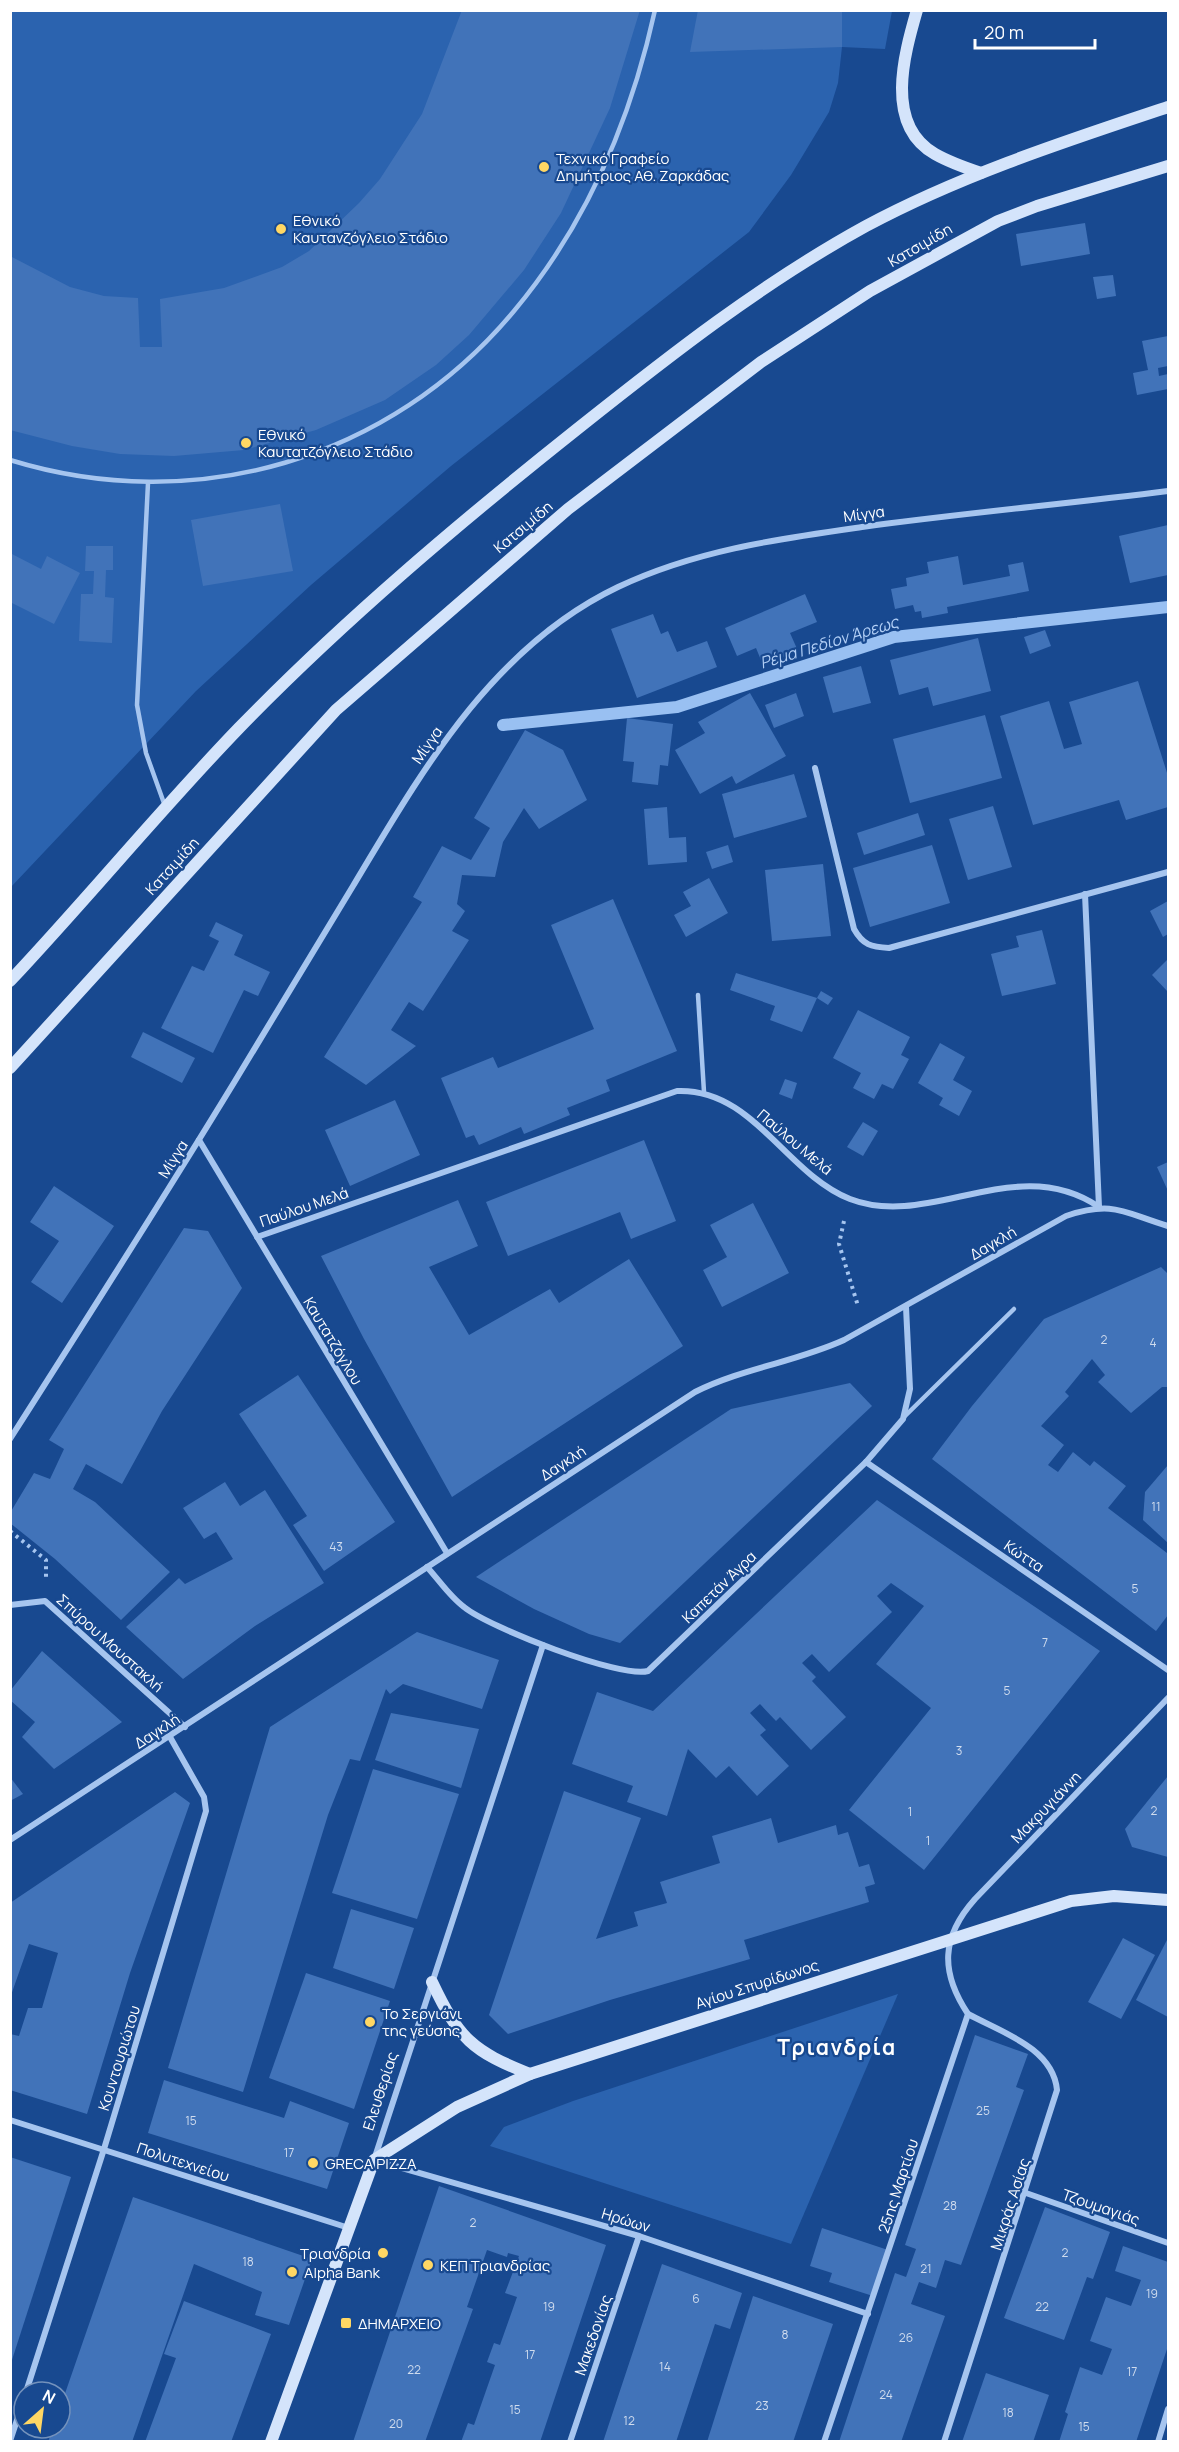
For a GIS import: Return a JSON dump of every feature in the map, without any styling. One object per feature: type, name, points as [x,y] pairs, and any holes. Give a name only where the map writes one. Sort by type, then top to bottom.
[{"type":"main road","points":[[917,10],[902,78],[902,98],[910,128],[933,154],[981,173]]},
{"type":"main road","points":[[10,981],[236,731],[314,653],[531,465],[656,366],[741,304],[828,248],[914,202],[981,173],[1168,107]]},
{"type":"main road","name":"Κατσιμίδη","points":[[10,1068],[336,710],[568,509],[706,402],[789,342],[931,256],[973,232],[1025,210],[1168,166]]},
{"type":"main road","name":"Αγίου Σπυρίδωνος","points":[[374,2160],[457,2107],[530,2074],[1071,1901],[1097,1896],[1137,1895],[1168,1900]]},
{"type":"main road","points":[[432,1982],[448,2015],[466,2041],[494,2060],[530,2074]]},
{"type":"main road","name":"Ελευθερίας","points":[[271,2442],[374,2160]]},
{"type":"street","name":"Μίγγα","points":[[10,1439],[199,1140],[412,786],[471,706],[517,657],[573,613],[616,587],[685,560],[762,541],[978,511],[1168,491]]},
{"type":"street","points":[[815,768],[854,929],[860,941],[871,947],[889,948],[1168,872]]},
{"type":"street","points":[[1085,894],[1099,1207]]},
{"type":"street","name":"Παύλου Μελά","points":[[257,1236],[665,1093],[704,1092],[738,1110],[798,1164],[829,1186],[860,1202],[905,1206],[1000,1188],[1026,1186],[1070,1191],[1099,1207]]},
{"type":"street","name":"Καυτατζόγλου","points":[[199,1140],[447,1553]]},
{"type":"street","name":"Δαγκλή","points":[[10,1840],[695,1392],[731,1375],[828,1348],[865,1330],[1041,1228],[1066,1216],[1099,1207],[1121,1210],[1168,1226]]},
{"type":"street","name":"Καπετάν Άγρα","points":[[427,1567],[462,1606],[543,1645],[628,1673],[648,1671],[866,1462],[903,1419],[910,1389],[906,1307]]},
{"type":"street","name":"Κώττα","points":[[866,1462],[1168,1670]]},
{"type":"street","name":"Σπύρου Μουστακλή","points":[[10,1605],[45,1601],[185,1727]]},
{"type":"street","name":"Ελευθερίας","points":[[374,2160],[543,1645]]},
{"type":"street","name":"Μακρυγιάννη","points":[[950,1938],[958,1919],[975,1899],[1168,1698]]},
{"type":"street","name":"Κουντουριώτου","points":[[30,2380],[104,2149],[206,1811],[204,1797],[170,1737]]},
{"type":"street","points":[[950,1938],[948,1968],[952,1985],[968,2014]]},
{"type":"street","name":"Μικράς Ασίας","points":[[944,2442],[1055,2102],[1056,2078],[1045,2059],[1035,2051],[968,2014]]},
{"type":"street","name":"25ης Μαρτίου","points":[[824,2442],[968,2014]]},
{"type":"street","name":"Πολυτεχνείου","points":[[10,2120],[349,2228]]},
{"type":"street","name":"Ηρώων","points":[[374,2160],[639,2236],[868,2314]]},
{"type":"street","name":"Τζουμαγιάς","points":[[1026,2193],[1168,2243]]},
{"type":"street","name":"Μακεδονίας","points":[[570,2442],[639,2236]]},
{"type":"street","points":[[1158,2442],[1168,2409]]},
{"type":"lane","points":[[10,460],[51,470],[148,483],[226,478],[279,466],[324,449],[407,406],[465,362],[513,311],[558,249],[618,135],[634,94],[656,10]]},
{"type":"lane","points":[[148,483],[138,705],[146,753],[166,808]]},
{"type":"lane","points":[[698,996],[704,1092]]},
{"type":"lane","points":[[903,1419],[1014,1309]]},
{"type":"path","points":[[838,1244],[865,1330]]},
{"type":"path","points":[[10,1531],[46,1560]]},
{"type":"shaded area","name":"Εθνικό Καυτατζόγλειο Στάδιο","points":[[10,11],[892,11],[885,49],[842,47],[838,83],[829,112],[791,175],[749,232],[451,466],[311,585],[196,691],[11,887]]},
{"type":"shaded area","points":[[898,1994],[791,2244],[490,2146],[504,2127],[573,2101]]},
{"type":"building","points":[[462,10],[640,10],[610,108],[561,213],[524,270],[469,335],[436,365],[385,400],[316,430],[244,450],[174,456],[120,454],[72,446],[10,430],[10,256],[70,287],[104,296],[138,298],[140,347],[162,347],[160,299],[224,288],[282,267],[309,251],[359,203],[380,179],[422,114]]},
{"type":"building","points":[[698,10],[842,10],[842,47],[690,52]]},
{"type":"building","points":[[1085,223],[1090,254],[1021,266],[1016,234]]},
{"type":"building","points":[[1113,275],[1116,296],[1097,299],[1093,277]]},
{"type":"building","points":[[1168,336],[1168,366],[1158,368],[1159,376],[1168,374],[1168,389],[1137,395],[1133,373],[1148,370],[1142,341]]},
{"type":"building","points":[[280,504],[293,571],[203,586],[191,520]]},
{"type":"building","points":[[1168,525],[1168,575],[1130,583],[1119,536]]},
{"type":"building","points":[[86,546],[113,546],[113,570],[106,570],[105,597],[114,598],[112,643],[79,641],[81,594],[93,594],[94,571],[85,571]]},
{"type":"building","points":[[10,553],[41,569],[47,556],[80,573],[54,624],[10,602]]},
{"type":"building","points":[[958,556],[963,585],[1010,576],[1008,565],[1023,562],[1029,591],[947,607],[948,613],[922,618],[921,611],[915,612],[913,605],[895,609],[891,589],[907,586],[906,578],[929,573],[927,562]]},
{"type":"building","points":[[805,594],[817,622],[790,633],[798,651],[763,665],[756,648],[737,656],[725,628]]},
{"type":"building","points":[[653,614],[661,634],[668,631],[677,652],[707,641],[717,667],[637,698],[611,629]]},
{"type":"building","points":[[1045,630],[1051,646],[1030,654],[1024,637]]},
{"type":"building","points":[[978,638],[991,691],[933,706],[928,687],[899,695],[890,660]]},
{"type":"building","points":[[861,666],[871,703],[833,713],[823,677]]},
{"type":"building","points":[[1138,681],[1168,776],[1168,807],[1126,820],[1119,800],[1033,825],[1000,716],[1049,701],[1064,749],[1082,744],[1069,702]]},
{"type":"building","points":[[750,693],[786,756],[736,784],[732,776],[700,794],[675,750],[705,733],[698,722]]},
{"type":"building","points":[[796,693],[804,716],[774,728],[765,705]]},
{"type":"building","points":[[985,715],[1002,778],[910,803],[893,739]]},
{"type":"building","points":[[627,718],[673,724],[668,766],[660,765],[658,785],[632,782],[634,762],[623,761]]},
{"type":"building","points":[[525,730],[563,750],[587,800],[539,829],[524,808],[503,842],[495,877],[462,875],[457,904],[465,911],[452,931],[469,940],[423,1011],[409,1002],[391,1030],[416,1046],[366,1085],[324,1057],[422,902],[413,897],[442,846],[471,860],[490,828],[474,818]]},
{"type":"building","points":[[794,774],[807,817],[734,838],[722,794]]},
{"type":"building","points":[[993,806],[1012,867],[968,880],[949,819]]},
{"type":"building","points":[[667,807],[669,838],[686,837],[687,862],[648,865],[644,809]]},
{"type":"building","points":[[918,813],[925,835],[864,855],[857,833]]},
{"type":"building","points":[[728,845],[733,862],[712,869],[706,852]]},
{"type":"building","points":[[932,845],[950,903],[870,927],[853,868]]},
{"type":"building","points":[[823,864],[831,936],[772,941],[765,870]]},
{"type":"building","points":[[709,878],[728,913],[686,937],[674,915],[691,906],[683,892]]},
{"type":"building","points":[[613,899],[677,1051],[606,1080],[610,1091],[567,1108],[570,1115],[524,1134],[521,1127],[479,1145],[474,1135],[466,1138],[441,1078],[493,1057],[498,1068],[594,1029],[551,925]]},
{"type":"building","points":[[1168,901],[1168,934],[1163,937],[1150,911]]},
{"type":"building","points":[[216,922],[243,935],[234,955],[270,972],[258,996],[244,990],[213,1053],[161,1028],[192,966],[204,971],[219,941],[209,936]]},
{"type":"building","points":[[1042,930],[1056,984],[1002,996],[991,954],[1019,947],[1016,936]]},
{"type":"building","points":[[1168,959],[1168,992],[1152,975]]},
{"type":"building","points":[[736,973],[817,998],[802,1032],[770,1020],[775,1006],[730,990]]},
{"type":"building","points":[[821,991],[833,998],[828,1005],[817,998]]},
{"type":"building","points":[[858,1010],[910,1037],[901,1055],[909,1059],[893,1089],[882,1084],[874,1099],[853,1088],[861,1073],[833,1058]]},
{"type":"building","points":[[143,1032],[195,1058],[182,1083],[131,1057]]},
{"type":"building","points":[[940,1043],[965,1057],[953,1080],[972,1091],[959,1116],[939,1105],[943,1098],[918,1083]]},
{"type":"building","points":[[785,1079],[797,1083],[792,1099],[779,1094]]},
{"type":"building","points":[[395,1100],[420,1155],[350,1186],[325,1130]]},
{"type":"building","points":[[863,1122],[878,1131],[863,1156],[847,1147]]},
{"type":"building","points":[[644,1140],[676,1221],[631,1239],[620,1212],[508,1256],[486,1202]]},
{"type":"building","points":[[1168,1162],[1168,1191],[1157,1167]]},
{"type":"building","points":[[54,1186],[114,1226],[62,1303],[31,1282],[59,1241],[30,1222]]},
{"type":"building","points":[[458,1200],[478,1246],[429,1267],[469,1335],[550,1289],[559,1303],[629,1259],[683,1346],[452,1497],[364,1339],[321,1256]]},
{"type":"building","points":[[753,1203],[789,1273],[722,1307],[703,1270],[727,1257],[710,1225]]},
{"type":"building","points":[[184,1228],[208,1231],[242,1288],[162,1411],[122,1484],[86,1464],[73,1489],[95,1502],[170,1572],[121,1620],[55,1559],[10,1523],[10,1513],[34,1473],[50,1479],[64,1449],[49,1440]]},
{"type":"building","points":[[1161,1267],[1168,1274],[1168,1387],[1162,1387],[1131,1413],[1098,1382],[1105,1375],[1092,1359],[1065,1392],[1069,1396],[1041,1426],[1064,1445],[1048,1465],[1058,1472],[1073,1452],[1090,1466],[1094,1461],[1126,1486],[1108,1508],[1167,1553],[1168,1551],[1168,1615],[1156,1631],[932,1459],[972,1406],[1044,1319]]},
{"type":"building","points":[[298,1375],[395,1522],[324,1571],[293,1525],[307,1516],[239,1414]]},
{"type":"building","points":[[850,1383],[872,1406],[620,1643],[589,1634],[534,1609],[476,1577],[731,1409]]},
{"type":"building","points":[[1168,1465],[1168,1543],[1143,1520],[1145,1492]]},
{"type":"building","points":[[225,1482],[240,1506],[265,1490],[324,1583],[255,1626],[183,1679],[126,1627],[179,1578],[185,1584],[233,1559],[216,1532],[204,1539],[183,1508]]},
{"type":"building","points":[[877,1500],[1100,1651],[924,1870],[849,1810],[931,1708],[876,1664],[924,1606],[891,1583],[877,1596],[892,1612],[829,1672],[812,1654],[802,1663],[816,1677],[812,1681],[846,1717],[811,1750],[780,1717],[776,1721],[760,1704],[750,1713],[766,1730],[760,1735],[789,1766],[757,1796],[729,1766],[716,1778],[688,1749],[667,1816],[627,1802],[633,1786],[572,1764],[597,1692],[653,1711]]},
{"type":"building","points":[[417,1632],[499,1660],[482,1709],[403,1684],[390,1694],[386,1689],[360,1761],[350,1759],[328,1815],[243,2092],[168,2068],[270,1727]]},
{"type":"building","points":[[42,1651],[122,1722],[54,1769],[22,1737],[35,1722],[10,1700],[10,1691]]},
{"type":"building","points":[[391,1713],[479,1729],[461,1788],[375,1760]]},
{"type":"building","points":[[373,1769],[459,1794],[417,1919],[332,1893]]},
{"type":"building","points":[[1168,1776],[1168,1857],[1132,1847],[1125,1829]]},
{"type":"building","points":[[10,1777],[23,1794],[10,1801]]},
{"type":"building","points":[[564,1791],[641,1818],[596,1939],[638,1926],[634,1912],[667,1903],[660,1882],[720,1863],[712,1836],[771,1818],[778,1843],[836,1825],[838,1835],[848,1832],[859,1867],[869,1864],[875,1884],[865,1887],[869,1902],[744,1940],[750,1959],[610,2000],[508,2034],[489,2015]]},
{"type":"building","points":[[175,1792],[190,1803],[130,1973],[87,2114],[10,2090],[10,2034],[19,2036],[28,2008],[42,2008],[58,1953],[29,1944],[10,1998],[10,1903]]},
{"type":"building","points":[[351,1909],[414,1928],[394,1989],[333,1968]]},
{"type":"building","points":[[1123,1938],[1155,1955],[1121,2019],[1088,2002]]},
{"type":"building","points":[[1168,1941],[1168,2017],[1136,2000]]},
{"type":"building","points":[[306,1973],[390,2001],[354,2109],[269,2078]]},
{"type":"building","points":[[975,2035],[1028,2054],[1016,2087],[1024,2090],[961,2265],[945,2260],[936,2288],[919,2282],[911,2304],[945,2316],[901,2442],[839,2442],[895,2273],[906,2277],[916,2249],[905,2245]]},
{"type":"building","points":[[164,2080],[284,2118],[290,2101],[349,2123],[327,2189],[148,2133]]},
{"type":"building","points":[[10,2157],[71,2177],[11,2363],[10,2363]]},
{"type":"building","points":[[439,2186],[606,2245],[540,2442],[461,2442],[468,2423],[474,2425],[495,2365],[487,2362],[494,2343],[500,2345],[517,2297],[505,2293],[519,2256],[508,2253],[507,2257],[487,2250],[467,2307],[473,2309],[425,2442],[353,2442]]},
{"type":"building","points":[[133,2197],[312,2259],[289,2325],[255,2315],[262,2292],[194,2264],[132,2442],[48,2442],[49,2440],[72,2440],[72,2380],[70,2380]]},
{"type":"building","points":[[1045,2207],[1110,2232],[1093,2279],[1087,2277],[1064,2340],[1004,2318]]},
{"type":"building","points":[[822,2228],[888,2250],[873,2296],[829,2282],[832,2273],[810,2266]]},
{"type":"building","points":[[1123,2246],[1168,2262],[1168,2346],[1136,2442],[1059,2442],[1068,2414],[1065,2412],[1080,2367],[1102,2375],[1112,2349],[1090,2341],[1106,2297],[1131,2306],[1141,2280],[1115,2271]]},
{"type":"building","points":[[662,2264],[742,2293],[730,2329],[715,2324],[676,2442],[603,2442]]},
{"type":"building","points":[[753,2296],[833,2324],[793,2442],[707,2442]]},
{"type":"building","points":[[184,2301],[271,2334],[231,2442],[145,2442],[176,2358],[164,2354]]},
{"type":"building","points":[[986,2373],[1049,2395],[1033,2442],[962,2442]]},
{"type":"waterway","name":"Ρέμα Πεδίον Άρεως","points":[[503,725],[677,707],[894,637],[1168,607]]},
{"type":"place","name":"Τεχνικό Γραφείο Δημήτριος Αθ. Ζαρκάδας","points":[[544,167]]},
{"type":"place","name":"Εθνικό Καυτανζόγλειο Στάδιο","points":[[281,229]]},
{"type":"place","name":"Εθνικό Καυτατζόγλειο Στάδιο","points":[[246,443]]},
{"type":"place","name":"Το Σεργιάνι της γεύσης","points":[[370,2022]]},
{"type":"place","name":"GRECA PIZZA","points":[[313,2163]]},
{"type":"place","name":"Τριανδρία","points":[[383,2253]]},
{"type":"place","name":"ΚΕΠ Τριανδρίας","points":[[428,2265]]},
{"type":"place","name":"Alpha Bank","points":[[292,2272]]},
{"type":"place","name":"ΔΗΜΑΡΧΕΙΟ","points":[[346,2323]]},
{"type":"district","name":"Τριανδρία","points":[[837,2047]]}]
